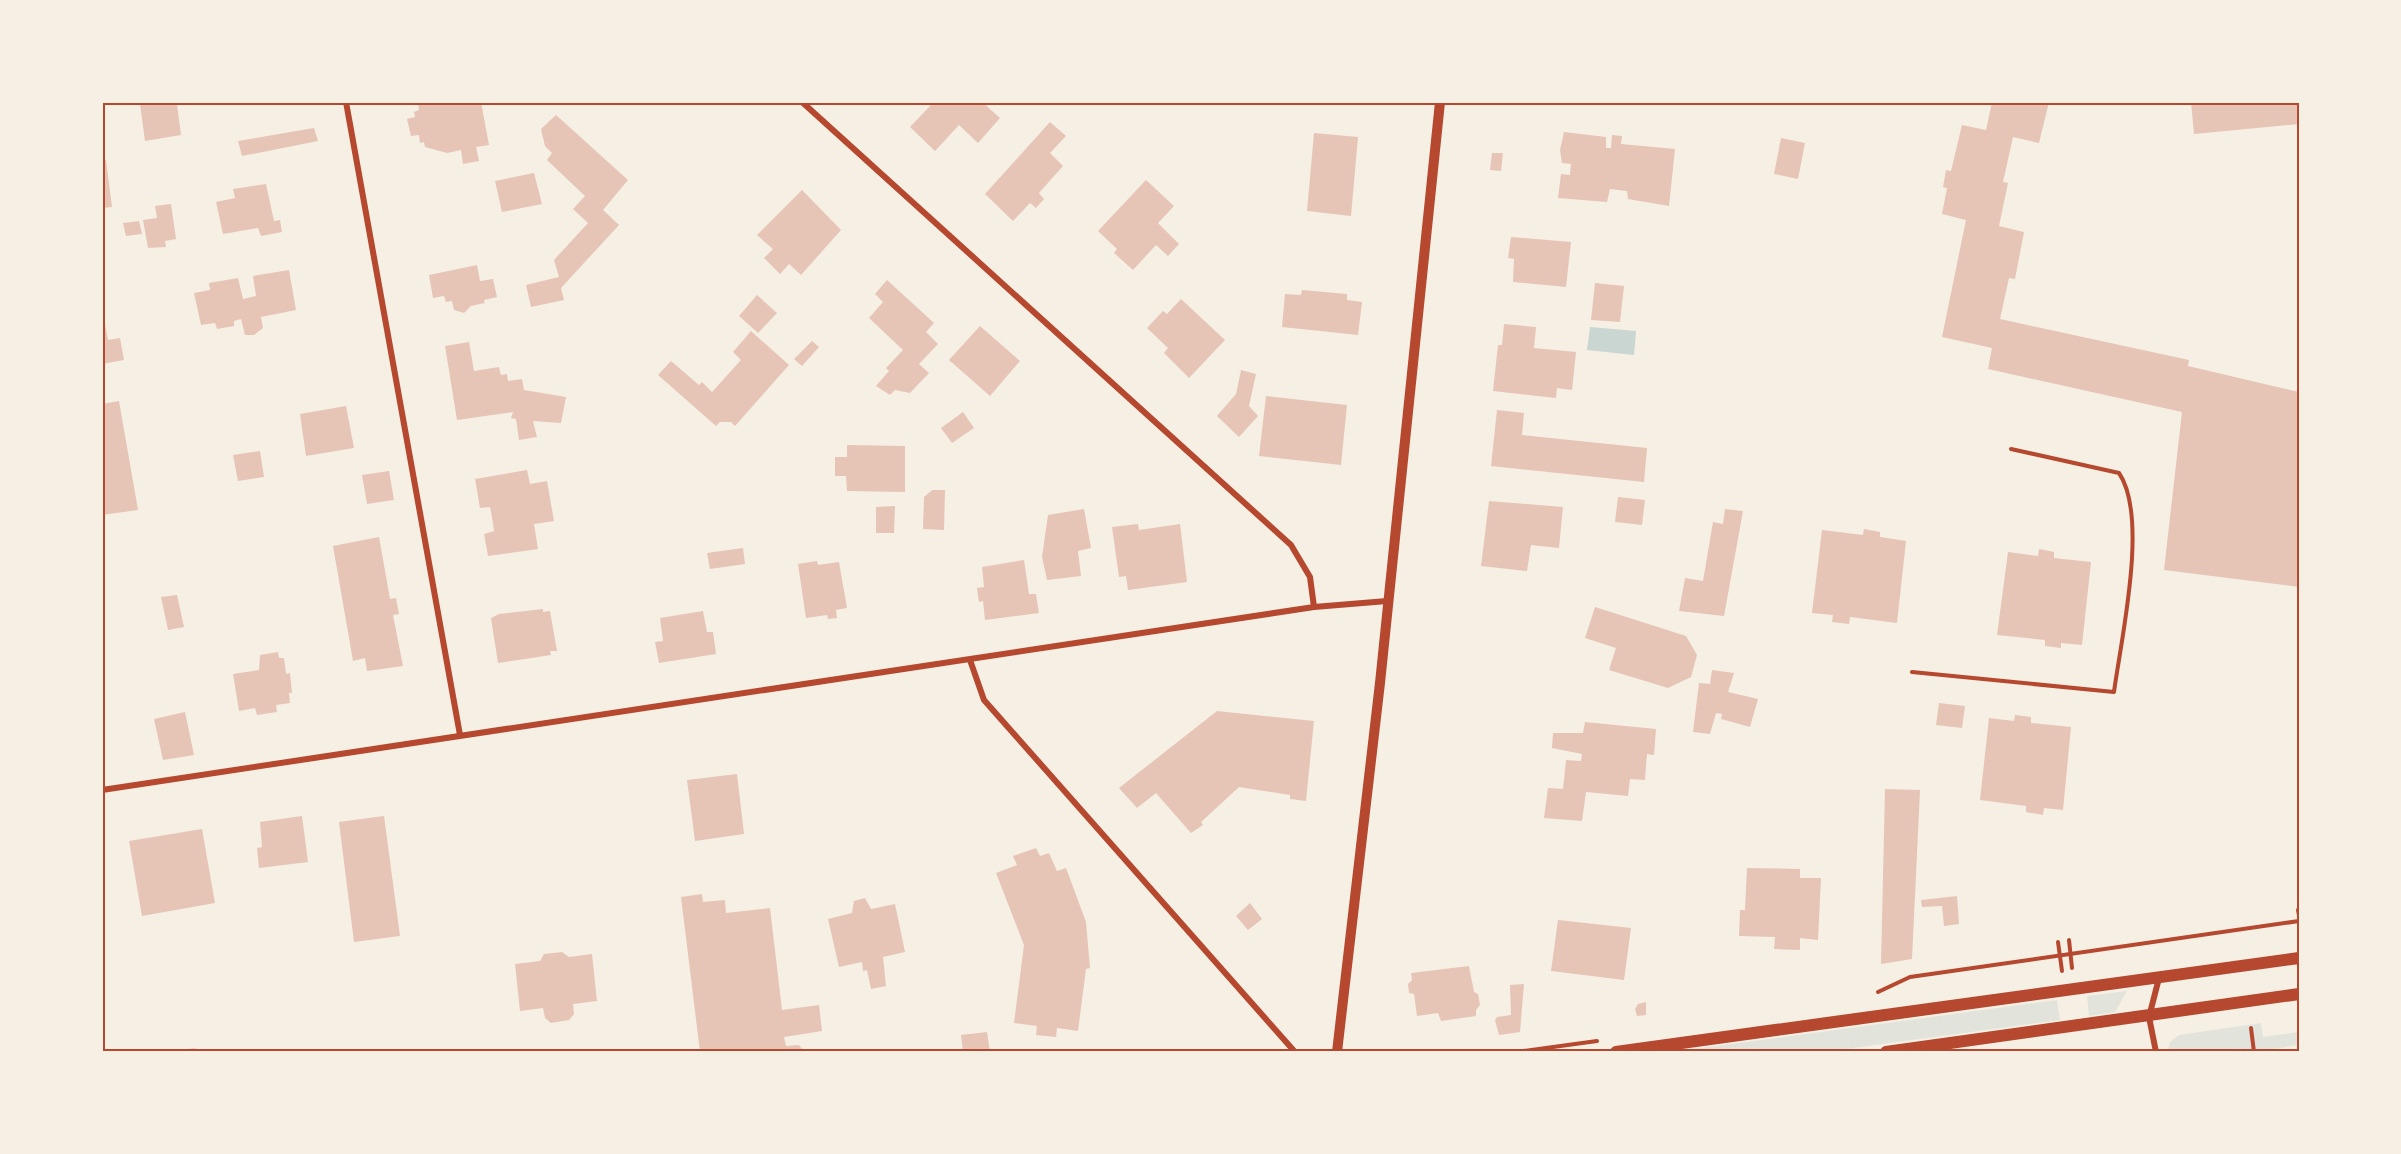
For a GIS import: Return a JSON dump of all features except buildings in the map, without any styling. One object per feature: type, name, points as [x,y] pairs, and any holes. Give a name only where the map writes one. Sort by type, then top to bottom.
[{"type":"main road","points":[[1616,1052],[2299,958]]},
{"type":"main road","points":[[1886,1052],[2149,1017],[2299,994]]},
{"type":"street","points":[[346,102],[460,735]]},
{"type":"street","points":[[802,102],[1291,545],[1310,577],[1314,607]]},
{"type":"street","points":[[1337,1052],[1440,102]]},
{"type":"street","points":[[102,790],[1314,607],[1387,601]]},
{"type":"street","points":[[970,660],[984,700],[1295,1052]]},
{"type":"street","points":[[2156,1052],[2149,1017],[2159,978]]},
{"type":"path","points":[[1912,672],[2114,692],[2131,564],[2132,507],[2127,485],[2119,473],[2011,449]]},
{"type":"path","points":[[2298,909],[2299,915]]},
{"type":"path","points":[[1870,996],[1910,977],[2299,921]]},
{"type":"path","points":[[2058,942],[2062,971]]},
{"type":"path","points":[[2251,1028],[2254,1052]]},
{"type":"path","points":[[1516,1052],[1608,1039]]},
{"type":"shaded area","points":[[1590,327],[1636,331],[1634,355],[1587,350]]},
{"type":"shaded area","points":[[2127,991],[2115,1012],[2089,1016],[2087,996]]},
{"type":"shaded area","points":[[2057,1000],[2060,1020],[1824,1052],[1672,1052]]},
{"type":"shaded area","points":[[2261,1023],[2263,1037],[2299,1032],[2299,1045],[2252,1052],[2167,1052],[2170,1042],[2179,1035]]}]
